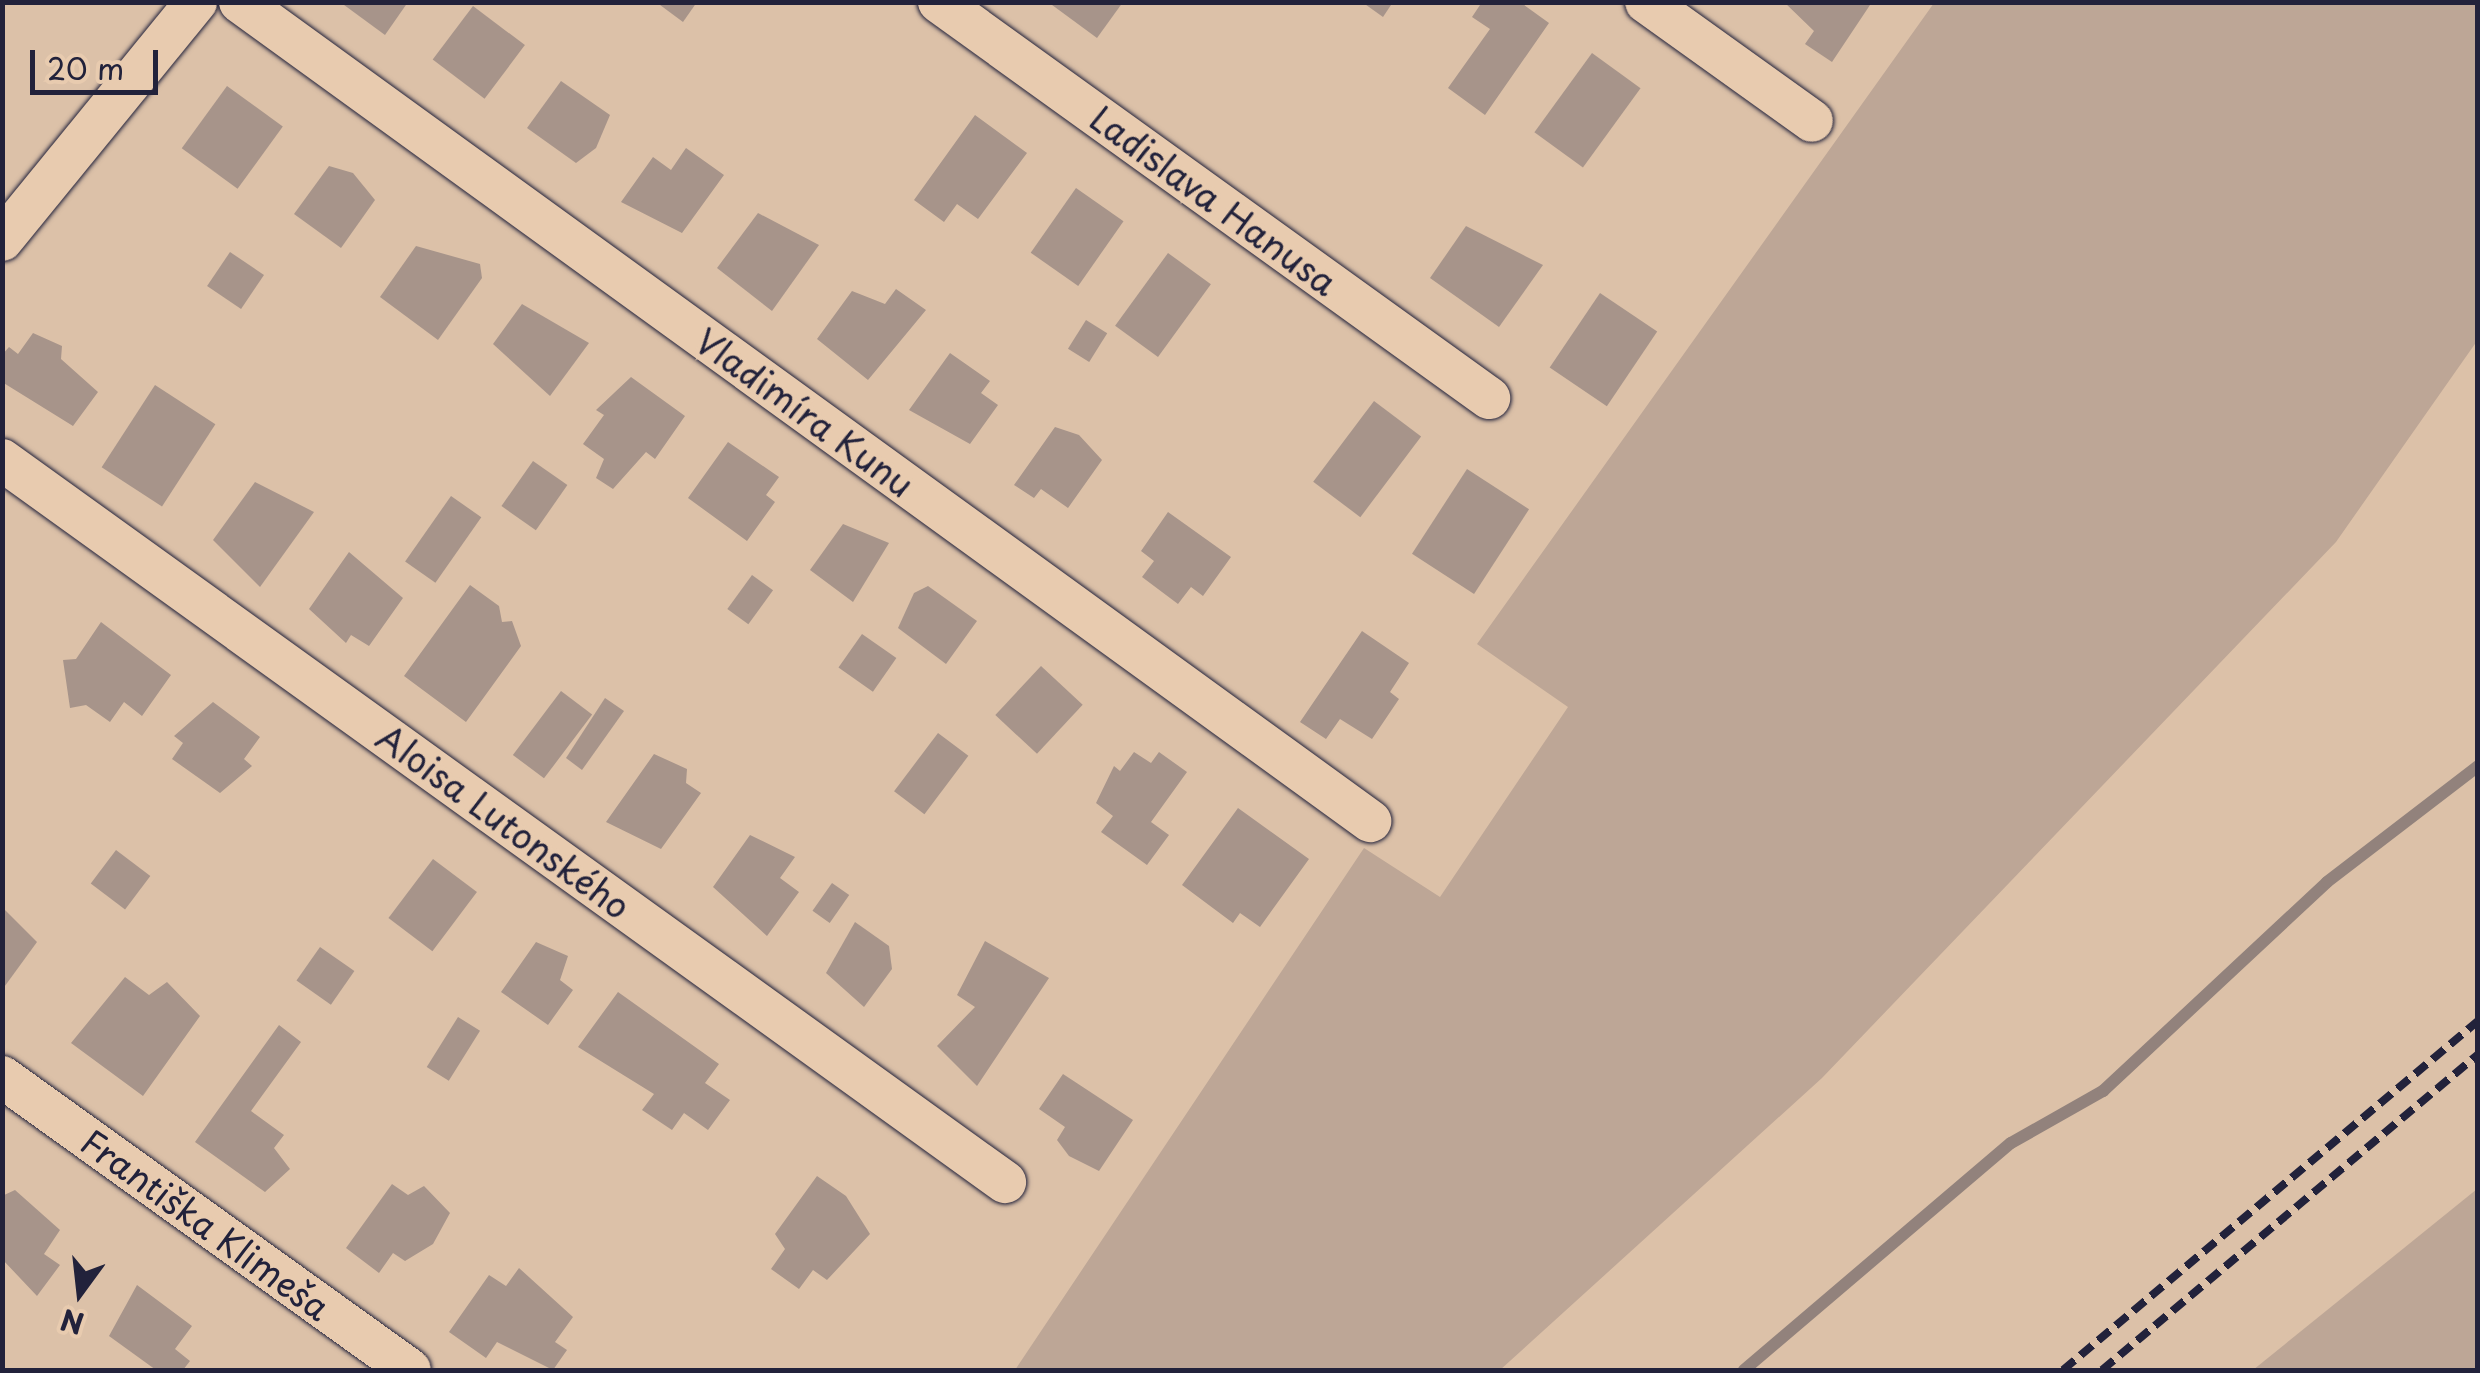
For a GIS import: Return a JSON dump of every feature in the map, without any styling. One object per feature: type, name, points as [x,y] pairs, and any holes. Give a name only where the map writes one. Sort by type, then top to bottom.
[{"type":"street","points":[[2,240],[196,2]]},
{"type":"street","name":"Vladimíra Kunu","points":[[240,2],[1370,822]]},
{"type":"street","name":"Ladislava Hanusa","points":[[939,2],[1489,398]]},
{"type":"street","points":[[1646,2],[1812,121]]},
{"type":"street","name":"Aloisa Lutonského","points":[[2,460],[1005,1182]]},
{"type":"street","name":"Františka Klimeša","points":[[2,1077],[410,1370]]},
{"type":"shaded area","points":[[1934,3],[2477,3],[2477,341],[2336,542],[1822,1078],[1500,1370],[1015,1370],[1364,848],[1440,897],[1568,707],[1477,644]]},
{"type":"shaded area","points":[[2477,1189],[2477,1370],[2253,1370]]},
{"type":"building","points":[[340,2],[408,2],[385,35]]},
{"type":"building","points":[[656,2],[697,2],[683,22]]},
{"type":"building","points":[[1048,2],[1123,2],[1097,38]]},
{"type":"building","points":[[1362,2],[1393,2],[1383,17]]},
{"type":"building","points":[[1482,2],[1520,2],[1549,23],[1485,115],[1448,88],[1490,29],[1472,17]]},
{"type":"building","points":[[1784,2],[1872,2],[1832,62],[1805,44],[1814,31]]},
{"type":"building","points":[[473,6],[525,45],[485,99],[433,60]]},
{"type":"building","points":[[1592,53],[1641,88],[1583,168],[1534,132]]},
{"type":"building","points":[[561,81],[610,115],[596,148],[576,163],[527,128]]},
{"type":"building","points":[[227,86],[283,127],[238,189],[182,148]]},
{"type":"building","points":[[975,115],[1027,153],[978,219],[957,204],[944,222],[914,200]]},
{"type":"building","points":[[686,148],[724,175],[682,233],[621,202],[653,157],[671,170]]},
{"type":"building","points":[[329,166],[353,173],[375,200],[341,248],[294,214]]},
{"type":"building","points":[[1076,188],[1124,221],[1078,286],[1031,253]]},
{"type":"building","points":[[758,213],[819,245],[772,311],[717,268]]},
{"type":"building","points":[[1466,226],[1543,265],[1499,327],[1430,278]]},
{"type":"building","points":[[416,246],[480,264],[482,278],[438,340],[380,297]]},
{"type":"building","points":[[230,252],[264,275],[241,309],[207,286]]},
{"type":"building","points":[[1168,253],[1211,284],[1158,357],[1115,326]]},
{"type":"building","points":[[896,289],[926,310],[868,380],[817,339],[852,291],[885,304]]},
{"type":"building","points":[[1600,293],[1657,332],[1607,406],[1550,368]]},
{"type":"building","points":[[522,304],[589,343],[550,396],[493,344]]},
{"type":"building","points":[[1086,320],[1107,333],[1089,362],[1068,349]]},
{"type":"building","points":[[33,333],[62,346],[61,359],[98,392],[73,426],[2,382],[2,355],[9,347],[18,354]]},
{"type":"building","points":[[950,353],[990,381],[981,393],[998,405],[970,444],[909,410]]},
{"type":"building","points":[[631,377],[685,416],[655,459],[646,452],[613,489],[596,478],[604,459],[583,444],[604,415],[596,410]]},
{"type":"building","points":[[155,385],[215,424],[162,506],[102,467]]},
{"type":"building","points":[[1374,401],[1421,437],[1360,517],[1313,482]]},
{"type":"building","points":[[1055,427],[1079,435],[1102,460],[1068,508],[1041,489],[1034,498],[1014,485]]},
{"type":"building","points":[[728,442],[779,477],[766,495],[775,502],[747,541],[688,498]]},
{"type":"building","points":[[533,461],[567,485],[536,530],[501,506]]},
{"type":"building","points":[[1467,469],[1529,509],[1474,594],[1412,554]]},
{"type":"building","points":[[255,482],[314,512],[260,587],[213,540]]},
{"type":"building","points":[[451,496],[481,517],[435,583],[405,562]]},
{"type":"building","points":[[1168,512],[1231,557],[1203,596],[1191,587],[1178,604],[1142,577],[1154,561],[1141,551]]},
{"type":"building","points":[[843,524],[889,543],[853,602],[810,570]]},
{"type":"building","points":[[349,552],[403,598],[369,646],[351,635],[346,643],[309,609]]},
{"type":"building","points":[[752,575],[773,590],[748,624],[727,609]]},
{"type":"building","points":[[470,585],[499,606],[502,622],[512,621],[521,646],[466,722],[404,676]]},
{"type":"building","points":[[928,586],[977,621],[946,664],[898,628],[914,593]]},
{"type":"building","points":[[101,622],[171,675],[142,716],[124,702],[110,722],[86,705],[70,708],[63,660],[76,659]]},
{"type":"building","points":[[1362,631],[1409,663],[1390,692],[1399,699],[1372,739],[1340,719],[1326,739],[1300,722]]},
{"type":"building","points":[[862,634],[896,658],[873,692],[838,668]]},
{"type":"building","points":[[1041,666],[1083,705],[1037,754],[995,715]]},
{"type":"building","points":[[561,691],[592,714],[544,778],[513,755]]},
{"type":"building","points":[[605,698],[624,711],[582,770],[566,758]]},
{"type":"building","points":[[213,702],[260,737],[244,759],[252,766],[220,793],[172,759],[183,743],[174,736]]},
{"type":"building","points":[[938,733],[968,756],[924,814],[894,791]]},
{"type":"building","points":[[1134,752],[1151,763],[1159,752],[1187,772],[1151,822],[1169,835],[1147,865],[1101,832],[1113,816],[1096,803],[1114,766],[1120,771]]},
{"type":"building","points":[[654,754],[687,769],[686,783],[701,793],[661,849],[606,822]]},
{"type":"building","points":[[1238,808],[1309,859],[1260,927],[1240,913],[1233,923],[1182,885]]},
{"type":"building","points":[[750,835],[795,857],[780,878],[799,892],[767,936],[713,887]]},
{"type":"building","points":[[116,850],[150,876],[125,909],[91,884]]},
{"type":"building","points":[[433,859],[477,892],[432,951],[388,918]]},
{"type":"building","points":[[832,883],[849,895],[830,923],[812,911]]},
{"type":"building","points":[[5,910],[37,942],[2,990],[2,914]]},
{"type":"building","points":[[855,922],[889,946],[892,969],[864,1007],[826,973]]},
{"type":"building","points":[[985,941],[1049,978],[977,1086],[937,1046],[975,1007],[957,995]]},
{"type":"building","points":[[536,942],[568,956],[560,980],[573,990],[548,1025],[501,992]]},
{"type":"building","points":[[320,947],[354,971],[331,1005],[296,981]]},
{"type":"building","points":[[125,977],[149,995],[167,982],[200,1016],[143,1096],[71,1043]]},
{"type":"building","points":[[618,992],[719,1064],[705,1083],[730,1100],[708,1130],[684,1113],[672,1130],[642,1110],[654,1094],[578,1047]]},
{"type":"building","points":[[458,1017],[480,1031],[449,1081],[427,1067]]},
{"type":"building","points":[[279,1025],[301,1042],[251,1111],[284,1135],[274,1148],[290,1169],[265,1192],[195,1142]]},
{"type":"building","points":[[1063,1074],[1133,1120],[1099,1171],[1069,1156],[1057,1140],[1065,1127],[1039,1109]]},
{"type":"building","points":[[817,1176],[846,1196],[870,1234],[827,1280],[813,1270],[799,1289],[771,1269],[785,1249],[775,1234]]},
{"type":"building","points":[[392,1184],[408,1195],[424,1186],[450,1213],[433,1244],[405,1261],[393,1253],[379,1273],[346,1248]]},
{"type":"building","points":[[15,1190],[60,1230],[44,1254],[60,1265],[37,1296],[2,1259],[2,1196]]},
{"type":"building","points":[[519,1268],[573,1317],[555,1342],[567,1350],[553,1370],[497,1342],[486,1358],[449,1332],[489,1275],[506,1286]]},
{"type":"building","points":[[137,1285],[192,1326],[175,1349],[190,1361],[183,1370],[156,1370],[109,1336]]},
{"type":"waterway","points":[[1744,1370],[2011,1143],[2103,1091],[2327,882],[2478,766]]},
{"type":"railway","points":[[2063,1370],[2478,1021]]},
{"type":"railway","points":[[2102,1370],[2478,1054]]}]
